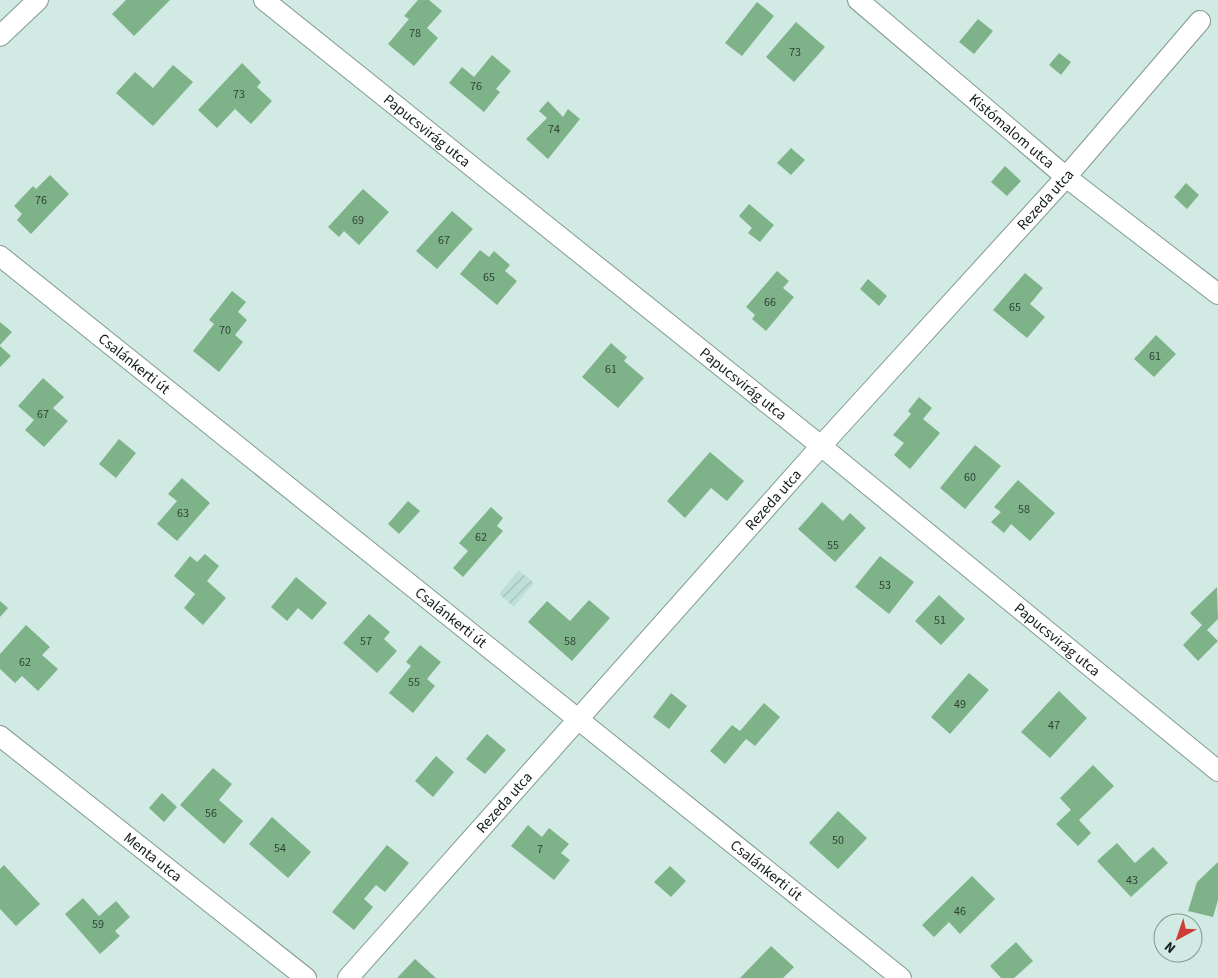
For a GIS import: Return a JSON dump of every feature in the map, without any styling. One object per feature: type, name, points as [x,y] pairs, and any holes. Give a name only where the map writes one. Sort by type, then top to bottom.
[{"type":"street","points":[[0,36],[38,0]]},
{"type":"street","name":"Papucsvirág utca","points":[[264,0],[820,446],[1218,771]]},
{"type":"street","name":"Kistómalom utca","points":[[858,0],[1066,177],[1218,294]]},
{"type":"street","name":"Rezeda utca","points":[[348,978],[820,446],[1066,177],[1200,22]]},
{"type":"street","name":"Csalánkerti út","points":[[0,256],[576,720],[901,978]]},
{"type":"street","name":"Menta utca","points":[[0,736],[306,978]]},
{"type":"shaded area","points":[[519,570],[534,583],[514,607],[499,594]]},
{"type":"building","points":[[126,0],[170,0],[134,36],[112,14]]},
{"type":"building","points":[[418,0],[429,0],[442,11],[427,28],[438,38],[414,66],[388,44],[409,19],[404,16]]},
{"type":"building","points":[[757,2],[774,16],[742,56],[725,43]]},
{"type":"building","points":[[978,19],[993,31],[974,54],[959,42]]},
{"type":"building","points":[[796,22],[825,47],[794,82],[766,57]]},
{"type":"building","points":[[1059,53],[1071,62],[1061,75],[1049,65]]},
{"type":"building","points":[[492,55],[511,71],[496,89],[500,92],[484,112],[449,83],[462,67],[474,77]]},
{"type":"building","points":[[242,63],[261,82],[257,87],[272,101],[251,124],[235,109],[217,128],[198,110]]},
{"type":"building","points":[[173,65],[193,82],[153,126],[116,93],[135,72],[153,88]]},
{"type":"building","points":[[548,101],[563,117],[568,109],[580,119],[548,159],[526,139],[547,118],[539,111]]},
{"type":"building","points":[[791,148],[805,160],[791,175],[777,163]]},
{"type":"building","points":[[1005,166],[1021,181],[1007,196],[991,182]]},
{"type":"building","points":[[50,175],[69,194],[31,234],[17,220],[22,214],[14,206],[33,186],[36,189]]},
{"type":"building","points":[[1186,183],[1199,195],[1187,209],[1174,197]]},
{"type":"building","points":[[363,189],[389,212],[359,245],[344,231],[339,237],[328,227]]},
{"type":"building","points":[[749,204],[774,225],[760,242],[748,233],[752,228],[739,216]]},
{"type":"building","points":[[452,211],[473,229],[437,269],[416,251]]},
{"type":"building","points":[[480,250],[489,257],[494,251],[510,265],[505,271],[517,281],[497,305],[460,274]]},
{"type":"building","points":[[777,271],[789,281],[783,288],[794,297],[766,331],[752,319],[755,315],[746,307]]},
{"type":"building","points":[[1025,273],[1043,288],[1030,304],[1045,317],[1027,338],[993,310]]},
{"type":"building","points":[[868,279],[887,296],[879,306],[860,289]]},
{"type":"building","points":[[232,291],[246,302],[238,312],[247,320],[235,335],[243,342],[219,372],[193,351],[214,324],[209,320]]},
{"type":"building","points":[[0,322],[12,332],[0,345]]},
{"type":"building","points":[[1156,335],[1176,354],[1154,377],[1134,359]]},
{"type":"building","points":[[611,343],[627,357],[624,361],[644,378],[618,408],[582,377]]},
{"type":"building","points":[[0,346],[11,356],[0,367]]},
{"type":"building","points":[[43,378],[64,397],[53,408],[68,421],[44,447],[25,430],[34,420],[18,406]]},
{"type":"building","points":[[919,397],[932,408],[923,419],[940,433],[910,469],[894,455],[904,443],[893,435],[911,414],[908,411]]},
{"type":"building","points":[[119,439],[136,453],[116,478],[99,464]]},
{"type":"building","points":[[975,445],[1001,466],[965,509],[940,488]]},
{"type":"building","points":[[710,452],[744,481],[727,501],[711,488],[685,518],[667,501]]},
{"type":"building","points":[[182,478],[210,503],[177,541],[157,524],[177,501],[168,494]]},
{"type":"building","points":[[1018,480],[1055,513],[1030,541],[1011,524],[1004,533],[991,522],[1001,512],[994,507]]},
{"type":"building","points":[[408,501],[420,511],[399,534],[388,524]]},
{"type":"building","points":[[822,502],[843,521],[850,513],[866,528],[835,562],[798,529]]},
{"type":"building","points":[[491,507],[503,518],[497,526],[503,531],[463,577],[453,568],[468,551],[459,543]]},
{"type":"building","points":[[205,554],[219,566],[207,581],[226,598],[203,625],[184,608],[195,594],[174,576],[190,556],[197,562]]},
{"type":"building","points":[[880,556],[914,582],[889,614],[855,587]]},
{"type":"building","points":[[296,577],[327,603],[312,620],[298,608],[287,621],[271,607]]},
{"type":"building","points":[[1217,587],[1218,619],[1207,630],[1218,641],[1198,661],[1183,645],[1202,625],[1190,613]]},
{"type":"building","points":[[939,595],[965,619],[941,645],[915,621]]},
{"type":"building","points":[[589,600],[610,618],[572,661],[528,622],[547,601],[570,621]]},
{"type":"building","points":[[0,601],[8,608],[0,617]]},
{"type":"building","points":[[369,614],[390,632],[384,639],[397,651],[377,673],[343,643]]},
{"type":"building","points":[[26,625],[50,647],[42,655],[58,669],[38,691],[22,676],[15,683],[0,669],[0,654]]},
{"type":"building","points":[[420,645],[441,662],[427,679],[435,686],[413,713],[389,693],[411,666],[406,662]]},
{"type":"building","points":[[969,673],[989,690],[950,734],[931,717]]},
{"type":"building","points":[[1059,691],[1087,718],[1050,758],[1021,732]]},
{"type":"building","points":[[671,693],[687,706],[669,729],[653,717]]},
{"type":"building","points":[[764,703],[780,717],[755,746],[746,739],[725,764],[710,751],[732,725],[740,731]]},
{"type":"building","points":[[487,734],[506,750],[485,774],[466,759]]},
{"type":"building","points":[[436,756],[454,772],[433,797],[415,781]]},
{"type":"building","points":[[1093,765],[1114,786],[1079,820],[1091,833],[1078,846],[1056,824],[1071,810],[1060,798]]},
{"type":"building","points":[[213,768],[232,784],[219,800],[243,821],[224,844],[180,805]]},
{"type":"building","points":[[162,793],[177,807],[164,822],[149,808]]},
{"type":"building","points":[[838,811],[867,838],[838,869],[809,843]]},
{"type":"building","points":[[272,817],[311,852],[288,878],[249,844]]},
{"type":"building","points":[[528,825],[542,837],[549,828],[569,844],[561,853],[570,860],[554,880],[511,846]]},
{"type":"building","points":[[1117,843],[1135,863],[1153,847],[1168,863],[1131,897],[1097,861]]},
{"type":"building","points":[[387,845],[409,863],[385,892],[376,885],[364,899],[373,907],[354,930],[332,912]]},
{"type":"building","points":[[1218,862],[1218,900],[1213,917],[1203,913],[1188,911],[1197,882]]},
{"type":"building","points":[[4,865],[40,904],[16,926],[0,909],[0,869]]},
{"type":"building","points":[[670,866],[686,881],[671,897],[654,882]]},
{"type":"building","points":[[972,876],[995,899],[960,934],[949,922],[934,937],[922,925]]},
{"type":"building","points":[[83,898],[99,916],[116,901],[130,917],[115,931],[120,936],[100,954],[65,914]]},
{"type":"building","points":[[1016,942],[1033,961],[1014,978],[1001,978],[990,966]]},
{"type":"building","points":[[771,946],[794,967],[783,978],[740,978]]},
{"type":"building","points":[[415,959],[436,978],[397,978]]}]
